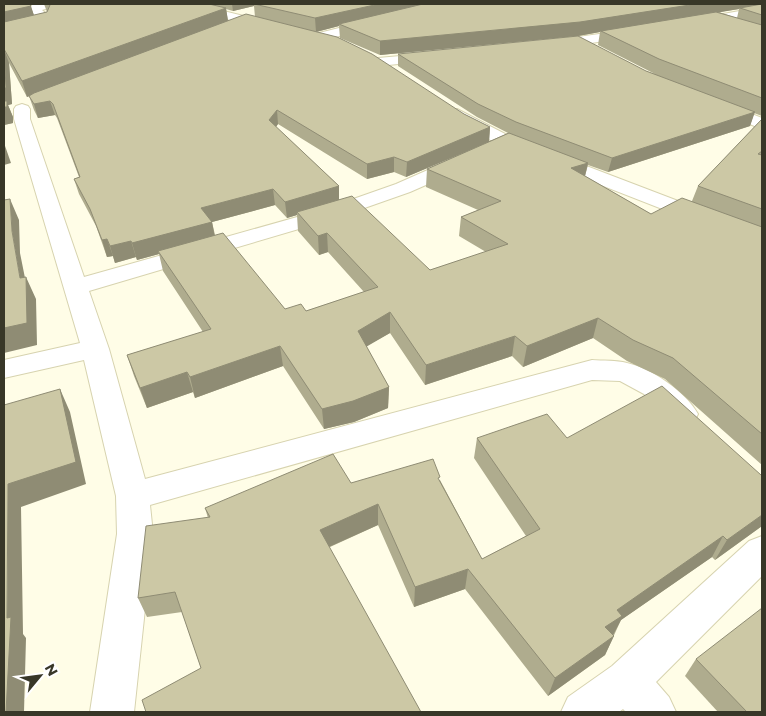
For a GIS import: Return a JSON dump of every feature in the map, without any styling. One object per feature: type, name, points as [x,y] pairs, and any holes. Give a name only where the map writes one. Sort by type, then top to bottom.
[{"type":"street","points":[[4,32],[45,22],[46,19],[35,11],[36,8],[52,4]]},
{"type":"street","points":[[182,4],[343,45]]},
{"type":"street","points":[[683,25],[762,11]]},
{"type":"street","points":[[316,38],[390,20]]},
{"type":"street","points":[[712,20],[737,28]]},
{"type":"street","points":[[540,46],[645,32]]},
{"type":"street","points":[[578,42],[596,51]]},
{"type":"street","points":[[361,54],[378,62],[401,77]]},
{"type":"street","points":[[378,62],[445,56]]},
{"type":"street","points":[[701,100],[762,124]]},
{"type":"street","points":[[13,106],[22,119],[76,287],[95,349],[133,496],[135,534],[112,712]]},
{"type":"street","points":[[447,108],[470,123],[507,142],[762,241]]},
{"type":"street","points":[[76,287],[329,214],[403,188],[507,142]]},
{"type":"street","points":[[4,369],[95,349]]},
{"type":"street","points":[[133,496],[592,370],[625,372],[654,388],[703,432]]},
{"type":"street","points":[[583,712],[627,682],[762,552]]},
{"type":"street","points":[[627,682],[654,712]]},
{"type":"building","points":[[4,4],[29,4],[31,6],[4,12]]},
{"type":"building","points":[[48,4],[209,4],[226,8],[22,81],[4,49],[4,22],[47,12],[50,5]]},
{"type":"building","points":[[254,4],[379,4],[315,18]]},
{"type":"building","points":[[423,4],[696,4],[580,22],[380,41],[339,24]]},
{"type":"building","points":[[762,4],[762,15],[740,8]]},
{"type":"building","points":[[716,12],[762,25],[762,98],[659,59],[601,31]]},
{"type":"building","points":[[246,14],[337,37],[372,54],[464,114],[490,127],[407,162],[394,157],[367,164],[277,110],[269,120],[339,186],[285,202],[273,189],[201,208],[212,222],[132,243],[131,241],[110,246],[107,239],[102,240],[90,209],[74,179],[80,177],[53,104],[50,101],[34,104],[29,96]]},
{"type":"building","points":[[578,36],[646,71],[755,112],[612,158],[516,122],[478,104],[398,54]]},
{"type":"building","points":[[4,49],[6,88],[4,88]]},
{"type":"building","points":[[4,101],[7,101],[7,107],[4,107]]},
{"type":"building","points":[[762,119],[762,151],[758,154],[762,155],[762,209],[698,186]]},
{"type":"building","points":[[509,133],[588,163],[571,168],[651,214],[682,198],[762,227],[762,434],[673,358],[633,340],[598,318],[527,346],[515,336],[426,365],[390,312],[358,331],[389,387],[353,401],[322,409],[280,346],[190,377],[187,372],[140,388],[127,355],[211,329],[158,251],[223,233],[285,309],[301,304],[306,311],[378,287],[327,233],[318,236],[297,212],[352,196],[430,270],[508,244],[461,217],[501,201],[427,169]]},
{"type":"building","points":[[10,199],[12,231],[20,278],[26,277],[27,323],[4,328],[4,200]]},
{"type":"building","points":[[662,386],[762,475],[762,515],[727,540],[723,536],[617,610],[622,616],[605,627],[614,636],[555,678],[468,569],[415,587],[378,504],[320,530],[421,712],[146,712],[142,700],[201,668],[175,592],[138,598],[146,526],[210,517],[205,508],[333,454],[351,483],[433,459],[440,477],[438,478],[482,559],[540,529],[477,438],[547,414],[567,438]]},
{"type":"building","points":[[60,389],[76,462],[8,484],[7,618],[11,617],[6,712],[4,712],[4,405]]},
{"type":"building","points":[[762,608],[762,712],[747,712],[696,659]]}]
